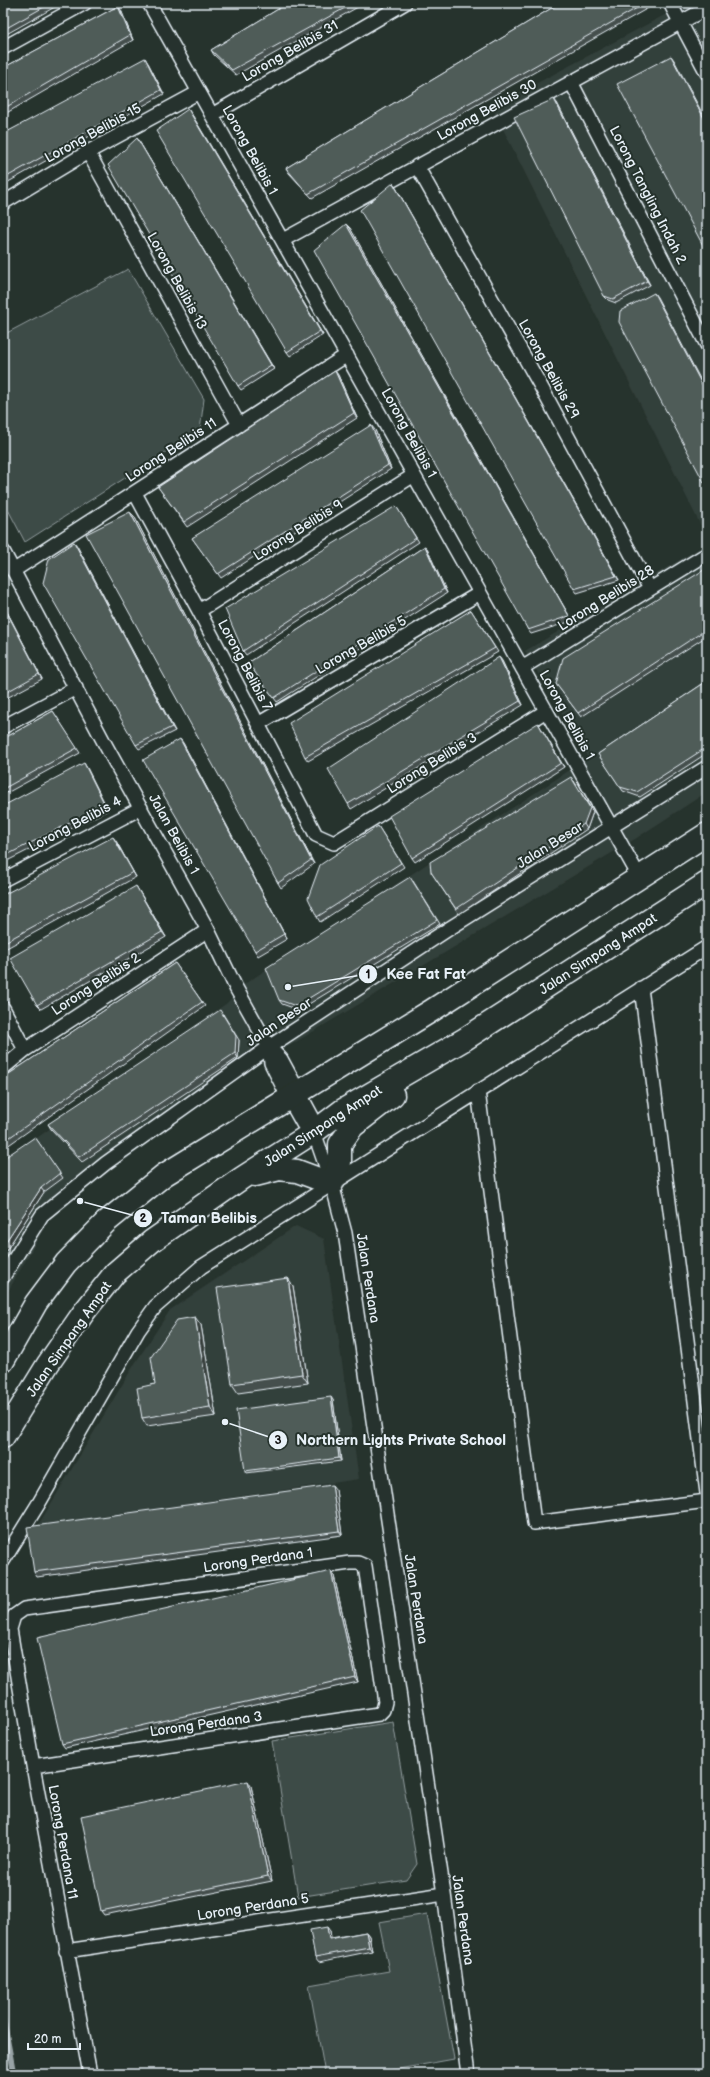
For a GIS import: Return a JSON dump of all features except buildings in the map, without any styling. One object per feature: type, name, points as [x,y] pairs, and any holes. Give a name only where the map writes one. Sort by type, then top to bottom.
[{"type":"highway","points":[[3,1361],[36,1303],[66,1263],[106,1222],[164,1175],[431,1011],[707,834]]},
{"type":"highway","name":"Jalan Simpang Ampat","points":[[3,1437],[48,1364],[84,1312],[115,1273],[152,1241],[242,1178],[314,1132],[344,1110],[465,1040],[707,883]]},
{"type":"highway","points":[[242,1178],[279,1169],[297,1171],[332,1184],[340,1162],[340,1144],[353,1126],[465,1040]]},
{"type":"street","points":[[3,48],[85,3]]},
{"type":"street","name":"Lorong Belibis 1","points":[[149,3],[640,878]]},
{"type":"street","name":"Lorong Belibis 31","points":[[212,115],[405,3]]},
{"type":"street","points":[[670,3],[707,73]]},
{"type":"street","name":"Lorong Belibis 30","points":[[283,240],[707,8]]},
{"type":"street","name":"Lorong Tangling Indah 2","points":[[572,82],[707,345]]},
{"type":"street","name":"Lorong Belibis 15","points":[[3,203],[88,152],[200,92]]},
{"type":"street","name":"Lorong Belibis 13","points":[[88,152],[239,425]]},
{"type":"street","name":"Lorong Belibis 29","points":[[417,166],[539,383],[650,589]]},
{"type":"street","name":"Lorong Belibis 11","points":[[13,571],[347,355]]},
{"type":"street","name":"Lorong Belibis 9","points":[[199,611],[414,475]]},
{"type":"street","name":"Lorong Belibis 7","points":[[134,493],[199,611],[316,835],[334,843]]},
{"type":"street","name":"Jalan Belibis 1","points":[[3,551],[208,930],[236,988],[269,1047],[271,1063],[294,1096],[303,1124],[314,1132]]},
{"type":"street","name":"Lorong Belibis 28","points":[[522,668],[707,554]]},
{"type":"street","name":"Lorong Belibis 5","points":[[258,724],[480,593]]},
{"type":"street","points":[[3,727],[76,688]]},
{"type":"street","name":"Lorong Belibis 3","points":[[334,843],[546,711]]},
{"type":"street","name":"Jalan Besar","points":[[3,1277],[42,1214],[106,1163],[269,1047],[450,928],[610,826],[707,767]]},
{"type":"street","name":"Lorong Belibis 4","points":[[3,880],[141,808]]},
{"type":"street","name":"Lorong Belibis 2","points":[[3,1068],[25,1050],[208,930]]},
{"type":"street","points":[[3,1561],[39,1503],[138,1331],[155,1307],[201,1267],[707,947]]},
{"type":"street","points":[[641,988],[707,1493]]},
{"type":"street","points":[[3,1008],[25,1050]]},
{"type":"street","points":[[478,1091],[534,1523],[707,1501]]},
{"type":"street","name":"Jalan Perdana","points":[[314,1132],[332,1184],[345,1233],[444,1894],[468,2074]]},
{"type":"street","name":"Lorong Perdana 1","points":[[14,1616],[24,1609],[358,1563],[365,1566],[385,1702],[383,1710]]},
{"type":"street","name":"Lorong Perdana 11","points":[[14,1616],[10,1628],[66,1951],[90,2074]]},
{"type":"street","name":"Lorong Perdana 3","points":[[33,1766],[370,1716],[379,1714],[383,1710]]},
{"type":"street","name":"Lorong Perdana 5","points":[[66,1951],[444,1894]]},
{"type":"shaded area","points":[[687,3],[692,3],[707,33],[707,538],[492,107]]},
{"type":"shaded area","points":[[128,269],[204,399],[200,430],[25,542],[3,500],[3,335]]},
{"type":"shaded area","points":[[707,544],[707,792],[635,839],[259,1064],[54,1211],[3,1300],[3,1162],[227,1003],[246,983],[588,758],[525,651]]},
{"type":"shaded area","points":[[296,1226],[324,1239],[359,1479],[37,1527],[134,1365],[170,1310]]},
{"type":"shaded area","points":[[393,1722],[417,1864],[406,1880],[298,1897],[272,1741]]},
{"type":"shaded area","points":[[427,1914],[454,2059],[371,2074],[325,2074],[309,1985],[389,1971],[379,1922]]},
{"type":"waterway","points":[[3,2015],[14,2074]]},
{"type":"place","name":"Kee Fat Fat","points":[[288,987]]},
{"type":"place","name":"Taman Belibis","points":[[80,1201]]},
{"type":"place","name":"Northern Lights Private School","points":[[225,1422]]}]
